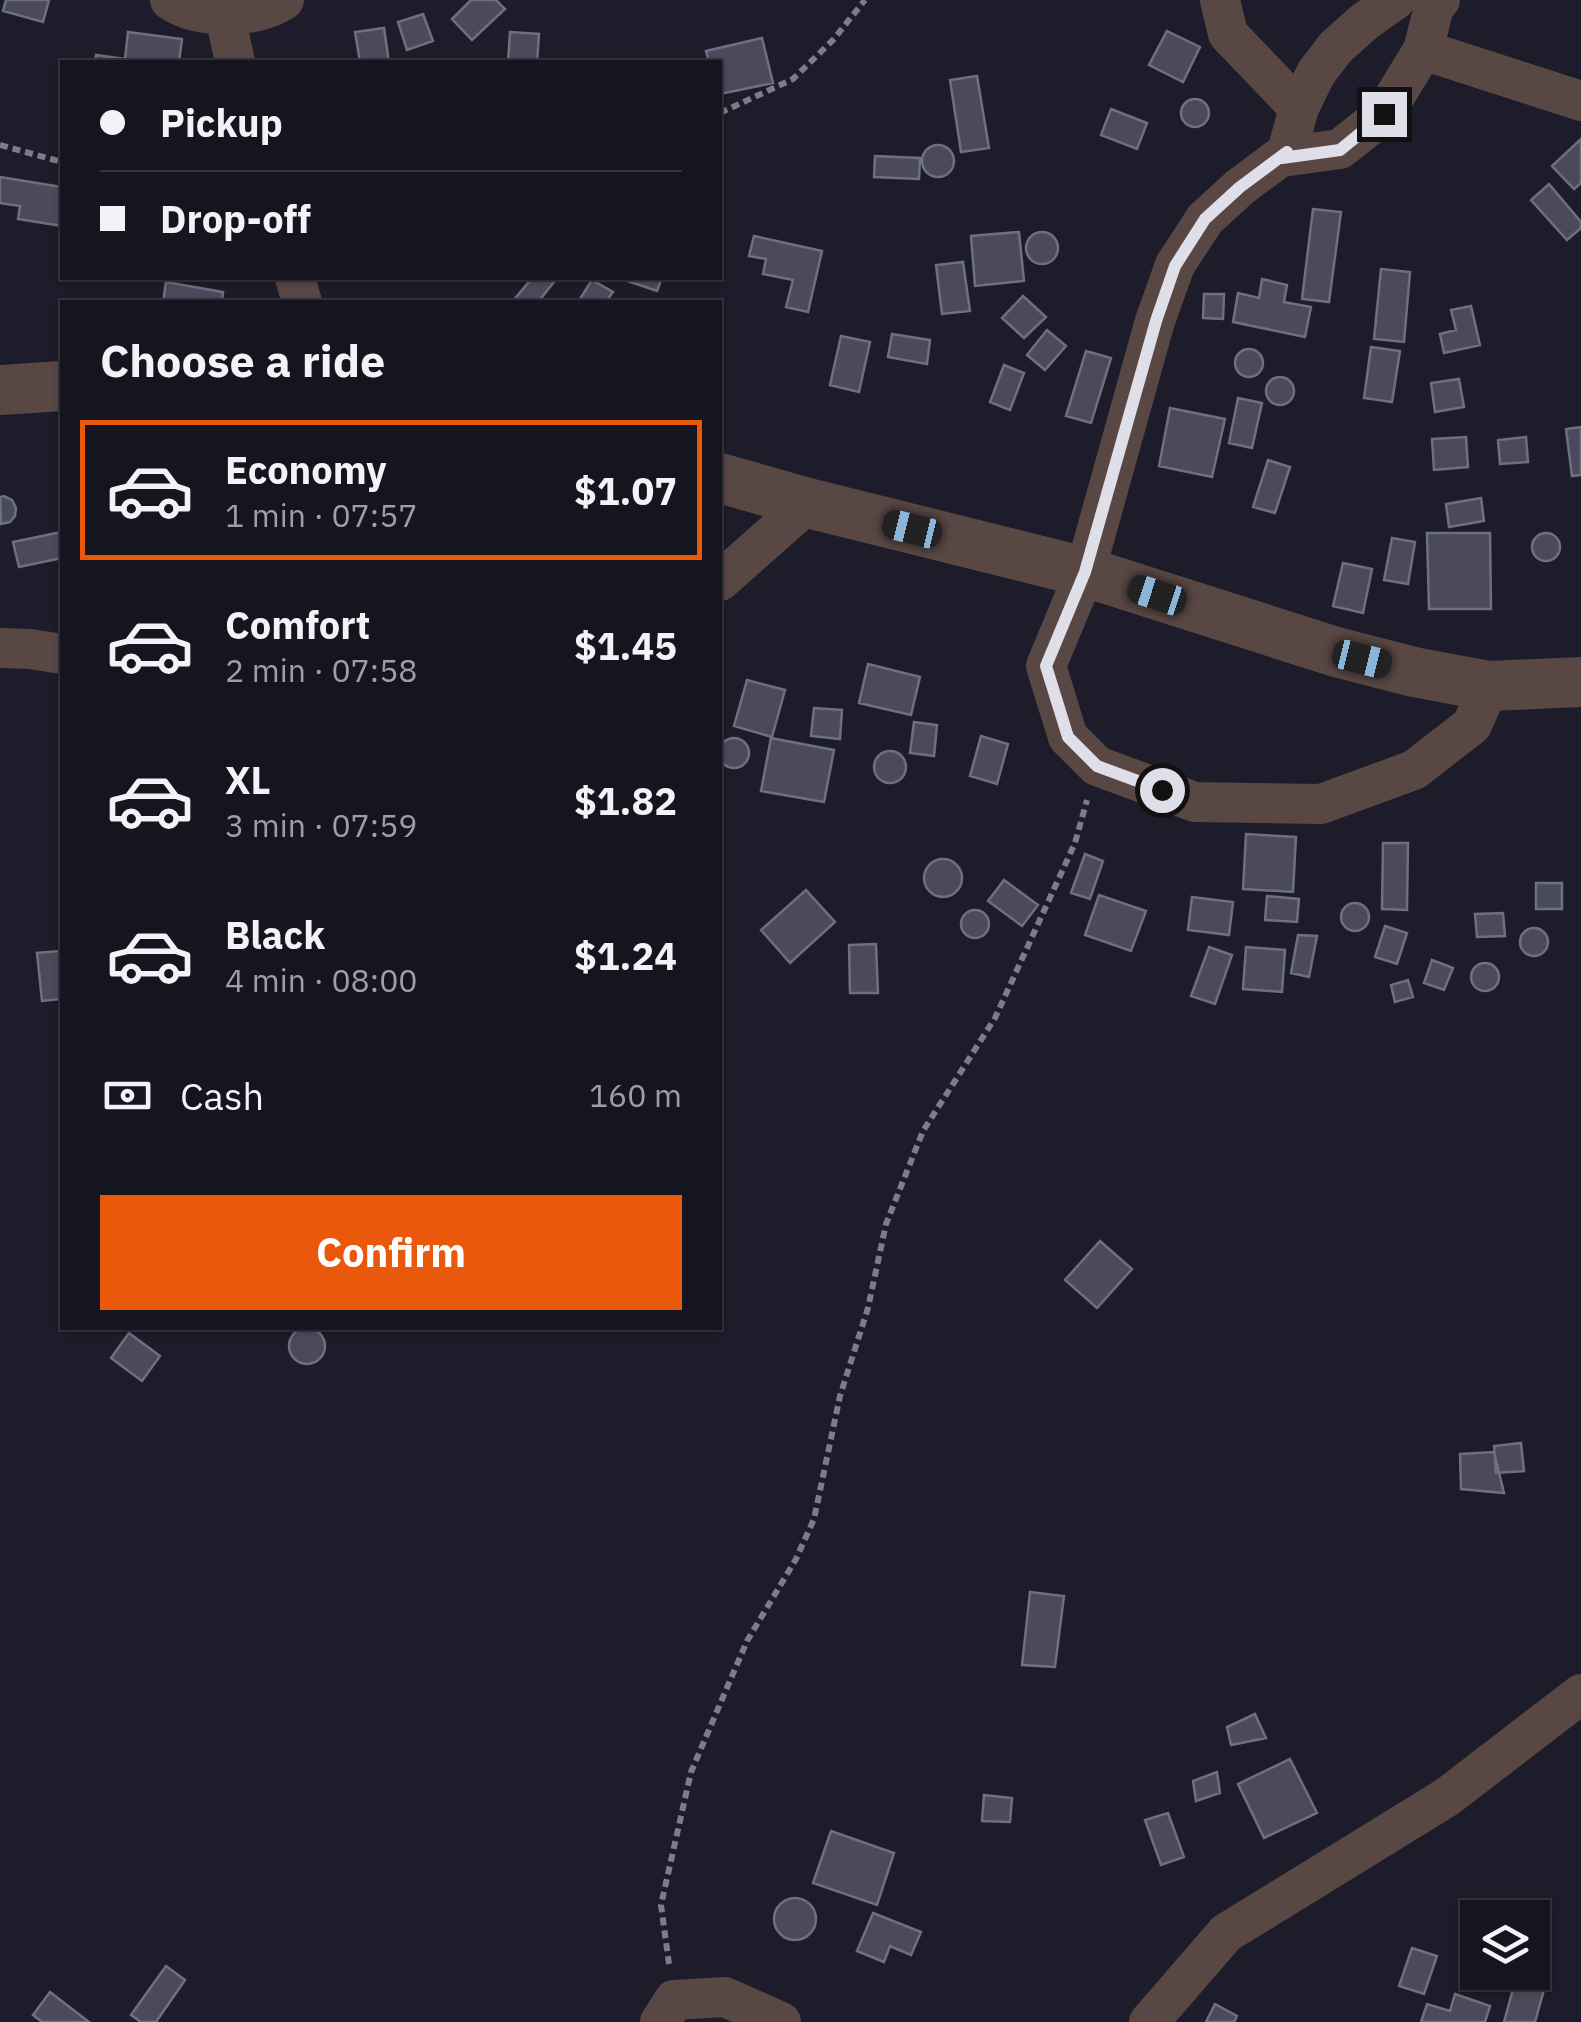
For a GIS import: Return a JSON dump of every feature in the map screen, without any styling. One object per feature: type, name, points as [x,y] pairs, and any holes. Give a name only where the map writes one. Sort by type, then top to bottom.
[{"type":"street","points":[[170,0],[179,6],[225,16],[272,8],[284,0]]},
{"type":"street","points":[[1220,0],[1228,34],[1299,108]]},
{"type":"street","points":[[1395,0],[1336,47],[1316,73],[1282,158],[1340,150],[1384,114],[1423,50],[1434,7],[1440,0]]},
{"type":"street","points":[[225,16],[234,60]]},
{"type":"street","points":[[1423,50],[1581,101]]},
{"type":"street","points":[[1287,152],[1205,219],[1175,266],[1085,572],[1046,666],[1068,737],[1097,766],[1195,802],[1321,804],[1414,770],[1472,725],[1488,686]]},
{"type":"street","points":[[0,390],[60,386]]},
{"type":"street","points":[[722,479],[1085,572],[1336,652],[1414,672],[1488,686],[1581,682]]},
{"type":"street","points":[[722,579],[808,503]]},
{"type":"street","points":[[0,648],[60,654]]},
{"type":"street","points":[[1149,2022],[1226,1933],[1448,1797],[1581,1694]]},
{"type":"street","points":[[667,2011],[725,1996],[781,2022]]},
{"type":"path","points":[[722,112],[793,80],[834,40],[865,0]]},
{"type":"path","points":[[0,145],[60,161]]},
{"type":"path","points":[[667,2011],[661,1905],[691,1772],[747,1641],[796,1559],[814,1519],[840,1396],[868,1308],[886,1224],[923,1131],[995,1018],[1076,843],[1097,766]]},
{"type":"building","points":[[6,0],[49,0],[43,22],[3,11]]},
{"type":"building","points":[[471,0],[496,0],[505,9],[472,40],[452,19]]},
{"type":"building","points":[[423,14],[433,41],[407,50],[398,22]]},
{"type":"building","points":[[384,28],[389,60],[360,60],[355,32]]},
{"type":"building","points":[[1167,31],[1200,47],[1183,82],[1149,65]]},
{"type":"building","points":[[128,32],[182,39],[179,60],[95,60],[96,55],[125,59]]},
{"type":"building","points":[[510,32],[539,34],[537,60],[508,60]]},
{"type":"building","points":[[762,38],[773,83],[722,94],[722,60],[708,60],[706,51]]},
{"type":"building","points":[[977,76],[989,148],[961,152],[950,80]]},
{"type":"building","points":[[1195,99],[1205,103],[1209,113],[1205,123],[1195,127],[1185,123],[1181,113],[1185,103]]},
{"type":"building","points":[[1111,109],[1147,123],[1137,149],[1101,135]]},
{"type":"building","points":[[1581,139],[1581,183],[1574,189],[1552,166]]},
{"type":"building","points":[[938,145],[949,150],[954,161],[949,172],[938,177],[927,172],[922,161],[927,150]]},
{"type":"building","points":[[875,156],[920,158],[919,179],[874,177]]},
{"type":"building","points":[[0,177],[60,187],[60,226],[18,219],[20,206],[0,203]]},
{"type":"building","points":[[1549,184],[1581,222],[1581,228],[1567,240],[1531,200]]},
{"type":"building","points":[[1313,209],[1341,212],[1329,302],[1302,299]]},
{"type":"building","points":[[1019,232],[1024,281],[975,286],[971,236]]},
{"type":"building","points":[[1042,232],[1053,237],[1058,248],[1053,259],[1042,264],[1031,259],[1026,248],[1031,237]]},
{"type":"building","points":[[754,236],[822,251],[808,312],[786,307],[793,280],[763,274],[766,259],[749,256]]},
{"type":"building","points":[[963,262],[970,311],[942,314],[936,265]]},
{"type":"building","points":[[1381,269],[1410,272],[1404,342],[1374,339]]},
{"type":"building","points":[[1262,279],[1287,285],[1284,302],[1311,307],[1305,337],[1233,322],[1238,293],[1259,298]]},
{"type":"building","points":[[530,280],[554,282],[540,300],[514,300]]},
{"type":"building","points":[[592,280],[613,292],[607,300],[579,300]]},
{"type":"building","points":[[627,280],[661,280],[657,291]]},
{"type":"building","points":[[166,282],[223,292],[222,300],[163,300]]},
{"type":"building","points":[[1204,294],[1224,294],[1223,319],[1203,318]]},
{"type":"building","points":[[1023,296],[1046,317],[1024,338],[1002,318]]},
{"type":"building","points":[[1471,306],[1480,345],[1444,353],[1440,334],[1456,330],[1451,310]]},
{"type":"building","points":[[1047,330],[1066,346],[1045,370],[1027,355]]},
{"type":"building","points":[[892,334],[930,340],[927,364],[888,357]]},
{"type":"building","points":[[841,336],[870,342],[859,392],[830,385]]},
{"type":"building","points":[[1371,347],[1400,351],[1392,402],[1364,398]]},
{"type":"building","points":[[1249,349],[1259,353],[1263,363],[1259,373],[1249,377],[1239,373],[1235,363],[1239,353]]},
{"type":"building","points":[[1086,351],[1111,358],[1091,423],[1066,416]]},
{"type":"building","points":[[1004,365],[1024,373],[1010,410],[990,402]]},
{"type":"building","points":[[1280,377],[1290,381],[1294,391],[1290,401],[1280,405],[1270,401],[1266,391],[1270,381]]},
{"type":"building","points":[[1459,379],[1464,407],[1435,412],[1431,383]]},
{"type":"building","points":[[1238,398],[1262,403],[1252,448],[1229,443]]},
{"type":"building","points":[[1170,408],[1225,419],[1212,477],[1159,466]]},
{"type":"building","points":[[1581,427],[1581,475],[1572,476],[1566,429]]},
{"type":"building","points":[[1466,437],[1468,467],[1434,470],[1432,439]]},
{"type":"building","points":[[1526,437],[1528,462],[1500,464],[1498,440]]},
{"type":"building","points":[[1268,460],[1290,467],[1275,513],[1253,507]]},
{"type":"building","points":[[4,496],[16,508],[10,522],[1,524],[0,497]]},
{"type":"building","points":[[1481,498],[1484,521],[1449,527],[1446,504]]},
{"type":"building","points":[[60,532],[60,558],[19,567],[13,542]]},
{"type":"building","points":[[1427,533],[1490,533],[1491,609],[1429,609]]},
{"type":"building","points":[[1546,533],[1556,537],[1560,547],[1556,557],[1546,561],[1536,557],[1532,547],[1536,537]]},
{"type":"building","points":[[1392,538],[1415,542],[1408,584],[1384,580]]},
{"type":"building","points":[[1343,563],[1372,569],[1363,613],[1333,606]]},
{"type":"building","points":[[868,664],[920,677],[911,715],[859,703]]},
{"type":"building","points":[[747,680],[785,690],[772,737],[734,726]]},
{"type":"building","points":[[814,708],[842,710],[840,739],[811,736]]},
{"type":"building","points":[[914,722],[937,725],[934,756],[910,753]]},
{"type":"building","points":[[981,736],[1008,744],[997,784],[970,776]]},
{"type":"building","points":[[771,738],[834,750],[824,802],[761,791]]},
{"type":"building","points":[[740,739],[748,747],[745,764],[734,768],[723,764],[723,742]]},
{"type":"building","points":[[890,751],[901,756],[906,767],[901,778],[890,783],[879,778],[874,767],[879,756]]},
{"type":"building","points":[[1246,834],[1296,837],[1293,892],[1243,889]]},
{"type":"building","points":[[1383,843],[1408,843],[1407,910],[1382,909]]},
{"type":"building","points":[[1085,854],[1103,861],[1090,899],[1071,893]]},
{"type":"building","points":[[943,859],[956,865],[962,878],[956,891],[943,897],[930,891],[924,878],[930,865]]},
{"type":"building","points":[[1004,880],[1038,905],[1022,926],[988,901]]},
{"type":"building","points":[[1536,883],[1562,883],[1562,909],[1536,909]]},
{"type":"building","points":[[806,890],[835,922],[790,963],[761,930]]},
{"type":"building","points":[[1099,895],[1146,911],[1131,951],[1085,935]]},
{"type":"building","points":[[1267,896],[1299,899],[1297,922],[1265,920]]},
{"type":"building","points":[[1192,897],[1233,902],[1229,935],[1188,930]]},
{"type":"building","points":[[1355,903],[1365,907],[1369,917],[1365,927],[1355,931],[1345,927],[1341,917],[1345,907]]},
{"type":"building","points":[[975,910],[985,914],[989,924],[985,934],[975,938],[965,934],[961,924],[965,914]]},
{"type":"building","points":[[1503,913],[1505,936],[1477,937],[1475,914]]},
{"type":"building","points":[[1385,926],[1407,933],[1397,964],[1375,957]]},
{"type":"building","points":[[1534,928],[1544,932],[1548,942],[1544,952],[1534,956],[1524,952],[1520,942],[1524,932]]},
{"type":"building","points":[[1298,935],[1317,936],[1309,977],[1291,973]]},
{"type":"building","points":[[876,944],[878,993],[850,993],[849,945]]},
{"type":"building","points":[[1209,947],[1232,955],[1215,1004],[1191,996]]},
{"type":"building","points":[[1246,947],[1285,950],[1282,992],[1243,989]]},
{"type":"building","points":[[59,951],[60,999],[42,1001],[37,953]]},
{"type":"building","points":[[1432,960],[1453,968],[1444,990],[1424,983]]},
{"type":"building","points":[[1485,963],[1495,967],[1499,977],[1495,987],[1485,991],[1475,987],[1471,977],[1475,967]]},
{"type":"building","points":[[1408,980],[1413,997],[1395,1002],[1391,985]]},
{"type":"building","points":[[1100,1241],[1132,1269],[1097,1308],[1065,1280]]},
{"type":"building","points":[[298,1330],[316,1330],[324,1339],[324,1353],[314,1363],[300,1363],[290,1353],[290,1339]]},
{"type":"building","points":[[129,1333],[160,1356],[142,1381],[111,1358]]},
{"type":"building","points":[[1521,1443],[1524,1471],[1496,1473],[1494,1446]]},
{"type":"building","points":[[1494,1452],[1504,1493],[1461,1489],[1460,1454]]},
{"type":"building","points":[[1030,1592],[1064,1596],[1055,1667],[1022,1665]]},
{"type":"building","points":[[1255,1714],[1266,1738],[1231,1745],[1227,1727]]},
{"type":"building","points":[[1290,1759],[1317,1813],[1264,1838],[1238,1784]]},
{"type":"building","points":[[1217,1772],[1220,1793],[1196,1801],[1193,1781]]},
{"type":"building","points":[[984,1795],[1012,1798],[1010,1822],[982,1821]]},
{"type":"building","points":[[1168,1813],[1184,1857],[1161,1865],[1145,1820]]},
{"type":"building","points":[[831,1831],[894,1853],[877,1905],[813,1883]]},
{"type":"building","points":[[795,1898],[810,1904],[816,1919],[810,1934],[795,1940],[780,1934],[774,1919],[780,1904]]},
{"type":"building","points":[[873,1913],[921,1932],[911,1955],[890,1946],[884,1962],[857,1951]]},
{"type":"building","points":[[1412,1948],[1437,1956],[1424,1994],[1399,1986]]},
{"type":"building","points":[[166,1966],[185,1980],[156,2022],[141,2022],[131,2015]]},
{"type":"building","points":[[1513,1990],[1544,1990],[1535,2022],[1504,2022]]},
{"type":"building","points":[[50,1992],[89,2022],[42,2022],[33,2015]]},
{"type":"building","points":[[1455,1994],[1490,2006],[1485,2022],[1421,2022],[1427,2004],[1450,2011]]},
{"type":"building","points":[[1215,2004],[1237,2016],[1234,2022],[1206,2022]]},
{"type":"route","points":[[1162,790],[1097,766],[1068,737],[1046,666],[1085,572],[1156,321],[1175,266],[1205,219],[1240,187],[1287,152],[1282,158],[1340,150],[1384,114]]}]
